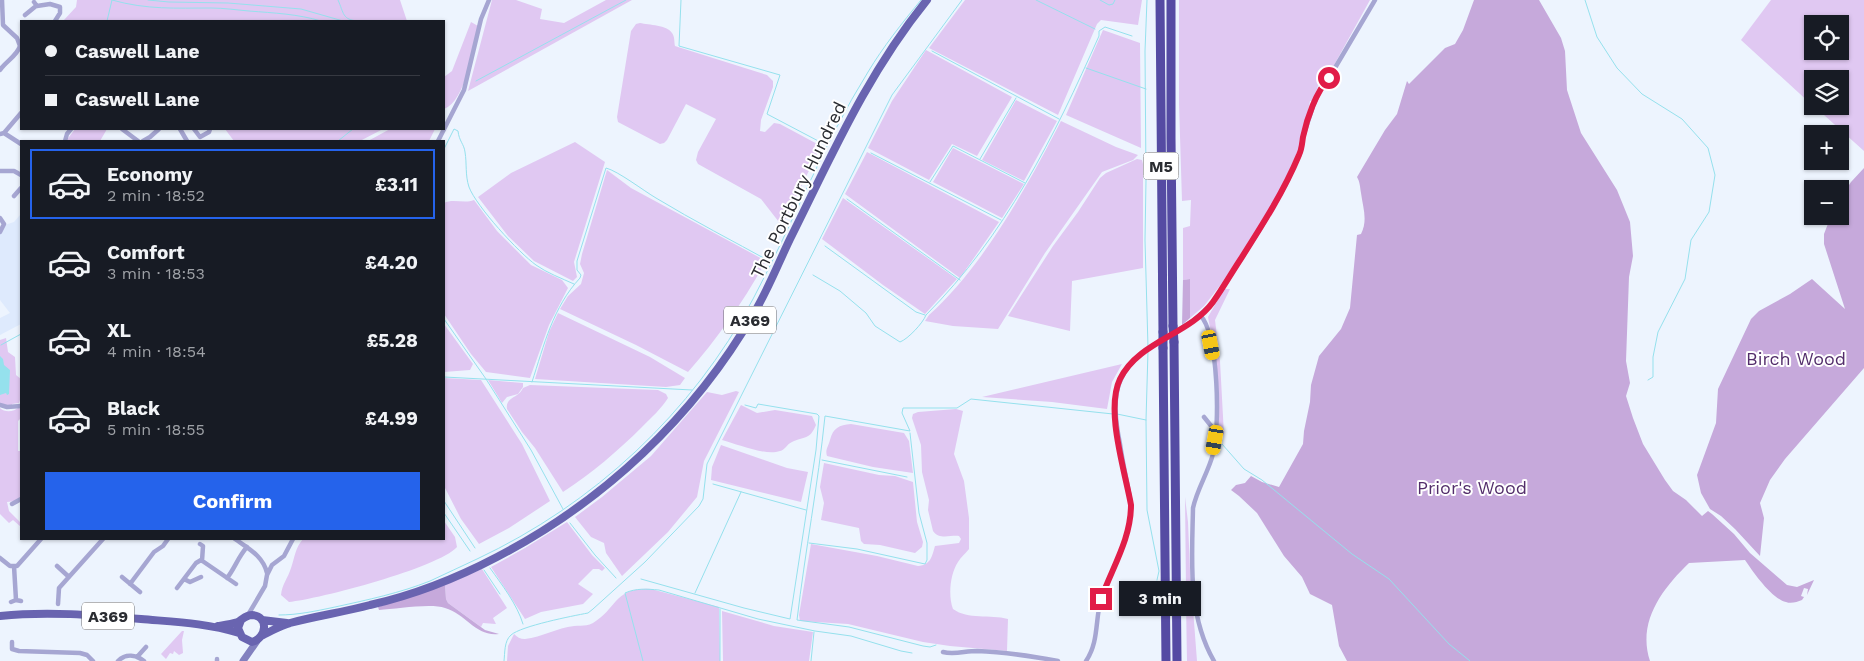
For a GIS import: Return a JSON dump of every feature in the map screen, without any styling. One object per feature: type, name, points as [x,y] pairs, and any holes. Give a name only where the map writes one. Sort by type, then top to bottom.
[{"type":"highway","name":"M5","points":[[1160,0],[1166,661]]},
{"type":"highway","name":"M5","points":[[1171,0],[1170,138],[1177,661]]},
{"type":"main road","name":"The Portbury Hundred","points":[[260,638],[287,623],[374,604],[425,589],[497,558],[570,513],[613,481],[644,452],[700,392],[733,348],[755,311],[857,103],[887,53],[927,0]]},
{"type":"main road","name":"A369","points":[[0,616],[23,613],[82,614],[216,626],[242,636]]},
{"type":"main road","points":[[245,618],[260,618],[265,627],[260,638],[244,658],[239,625],[245,618]]},
{"type":"main road","name":"A369","points":[[216,626],[245,618]]},
{"type":"main road","name":"The Portbury Hundred","points":[[260,618],[287,623]]},
{"type":"main road","points":[[242,636],[252,642],[260,638]]},
{"type":"street","points":[[1,0],[3,25],[17,38],[20,44]]},
{"type":"street","points":[[445,127],[464,90],[482,19],[489,0]]},
{"type":"street","points":[[1086,661],[1093,650],[1098,608],[1128,532],[1131,516],[1128,486],[1115,418],[1114,403],[1118,384],[1128,367],[1138,357],[1156,343],[1182,328],[1212,304],[1278,199],[1300,153],[1303,137],[1321,88],[1329,78],[1375,0]]},
{"type":"street","points":[[55,20],[60,13],[61,1]]},
{"type":"street","points":[[25,15],[35,4],[50,4],[59,7]]},
{"type":"street","points":[[0,70],[20,48]]},
{"type":"street","points":[[20,114],[2,133],[20,143]]},
{"type":"street","points":[[123,130],[137,140]]},
{"type":"street","points":[[145,140],[157,130]]},
{"type":"street","points":[[186,139],[195,130],[200,137],[210,130]]},
{"type":"street","points":[[0,171],[14,171],[20,174]]},
{"type":"street","points":[[14,196],[20,189]]},
{"type":"street","points":[[0,218],[4,225],[0,232]]},
{"type":"street","points":[[1200,315],[1208,329],[1214,361],[1216,418],[1213,454],[1194,503],[1193,585],[1199,627],[1205,646],[1214,661]]},
{"type":"street","points":[[0,405],[7,407],[20,406]]},
{"type":"street","points":[[1212,427],[1206,418],[1216,418]]},
{"type":"street","points":[[12,504],[20,500]]},
{"type":"street","points":[[0,558],[10,566],[18,565],[40,540]]},
{"type":"street","points":[[58,604],[59,589],[102,540]]},
{"type":"street","points":[[130,584],[154,552],[163,546],[167,540]]},
{"type":"street","points":[[237,540],[264,562],[267,575]]},
{"type":"street","points":[[245,618],[265,586],[267,575],[272,565],[284,556],[292,540]]},
{"type":"street","points":[[200,544],[203,546],[202,560]]},
{"type":"street","points":[[227,578],[239,556],[247,547]]},
{"type":"street","points":[[202,560],[236,584]]},
{"type":"street","points":[[177,588],[196,563],[202,560]]},
{"type":"street","points":[[14,566],[16,601]]},
{"type":"street","points":[[57,566],[69,577]]},
{"type":"street","points":[[122,577],[140,592]]},
{"type":"street","points":[[184,579],[190,582],[201,577]]},
{"type":"street","points":[[257,598],[255,608],[260,618]]},
{"type":"street","points":[[12,642],[12,649],[19,651],[60,650],[82,654],[93,661]]},
{"type":"street","points":[[137,656],[146,647]]},
{"type":"street","points":[[943,652],[952,654],[976,651],[1018,654],[1058,661]]},
{"type":"street","points":[[118,661],[124,657],[137,656],[144,661]]},
{"type":"shaded area","points":[[77,0],[400,0],[407,20],[64,20],[76,7]]},
{"type":"shaded area","points":[[492,0],[516,0],[542,9],[540,19],[564,23],[606,0],[632,0],[468,91]]},
{"type":"shaded area","points":[[965,0],[1142,0],[1138,25],[1101,20],[1097,24],[1058,115],[929,48]]},
{"type":"shaded area","points":[[1179,0],[1370,0],[1328,76],[1318,86],[1313,101],[1310,101],[1299,148],[1280,192],[1222,283],[1204,306],[1190,318],[1190,279],[1183,280],[1183,228],[1190,226],[1191,200],[1182,201],[1179,104]]},
{"type":"shaded area","points":[[1771,0],[1864,0],[1864,151],[1849,138],[1849,125],[1835,125],[1824,115],[1849,115],[1849,70],[1804,70],[1804,98],[1741,40]]},
{"type":"shaded area","points":[[471,22],[478,26],[471,59],[458,96],[452,104],[445,108],[445,76],[452,71]]},
{"type":"shaded area","points":[[640,23],[670,30],[674,36],[675,46],[767,75],[773,81],[773,87],[761,120],[760,131],[765,132],[774,123],[780,124],[821,146],[782,226],[761,199],[698,164],[696,160],[698,152],[716,119],[686,104],[667,140],[660,144],[618,122],[617,117],[631,31],[636,24]]},
{"type":"shaded area","points":[[1103,30],[1140,43],[1141,148],[1066,115]]},
{"type":"shaded area","points":[[926,50],[1012,97],[977,156],[952,144],[929,180],[868,148],[892,101]]},
{"type":"shaded area","points":[[1016,100],[1057,121],[1024,181],[982,160]]},
{"type":"shaded area","points":[[1061,121],[1116,147],[1138,155],[1133,160],[1102,172],[1045,253],[998,329],[953,326],[925,321],[968,273],[1003,224]]},
{"type":"shaded area","points":[[74,130],[106,130],[101,140],[67,140]]},
{"type":"shaded area","points":[[226,130],[381,130],[362,140],[233,140]]},
{"type":"shaded area","points":[[388,130],[434,130],[430,140],[370,140]]},
{"type":"shaded area","points":[[575,142],[605,162],[574,262],[577,277],[573,281],[534,261],[508,236],[478,197],[511,173]]},
{"type":"shaded area","points":[[953,148],[1024,184],[1002,218],[933,182]]},
{"type":"shaded area","points":[[867,152],[999,222],[960,278],[845,194]]},
{"type":"shaded area","points":[[1137,159],[1142,160],[1143,164],[1143,268],[1072,281],[1070,331],[1008,316],[1100,178],[1106,173]]},
{"type":"shaded area","points":[[607,170],[631,188],[766,261],[730,319],[688,372],[560,309],[568,296],[581,284],[584,273],[580,264],[582,254]]},
{"type":"shaded area","points":[[843,198],[957,279],[925,314],[822,239]]},
{"type":"shaded area","points":[[474,200],[497,231],[531,265],[562,280],[568,288],[549,325],[530,378],[486,372],[471,354],[445,315],[445,203]]},
{"type":"shaded area","points":[[20,215],[20,325],[0,335],[0,318],[10,313],[0,300],[0,234],[5,225],[14,222]]},
{"type":"shaded area","points":[[1224,289],[1230,289],[1215,320],[1220,361],[1224,435],[1220,434],[1219,428],[1215,354],[1208,317]]},
{"type":"shaded area","points":[[558,313],[650,357],[685,378],[680,385],[666,387],[535,379],[549,332]]},
{"type":"shaded area","points":[[445,325],[473,364],[470,370],[445,372]]},
{"type":"shaded area","points":[[6,338],[8,352],[15,357],[16,375],[20,378],[20,400],[19,403],[12,404],[12,406],[0,404],[0,340]]},
{"type":"shaded area","points":[[1122,364],[1112,382],[1107,409],[1052,402],[982,397]]},
{"type":"shaded area","points":[[445,378],[481,380],[522,444],[550,501],[509,528],[479,544],[461,519],[445,488]]},
{"type":"shaded area","points":[[488,380],[523,383],[523,387],[518,394],[507,397],[502,403]]},
{"type":"shaded area","points":[[530,385],[658,390],[666,394],[668,398],[624,445],[563,492],[507,409],[508,402],[519,394],[523,388]]},
{"type":"shaded area","points":[[736,391],[739,392],[704,461],[697,497],[668,532],[622,576],[606,553],[604,543],[591,537],[575,517],[651,456],[707,392],[722,395]]},
{"type":"shaded area","points":[[741,405],[757,413],[775,410],[812,416],[816,425],[809,435],[790,443],[782,450],[767,452],[743,447],[722,440]]},
{"type":"shaded area","points":[[20,407],[18,451],[20,451],[20,498],[16,501],[7,502],[9,511],[20,522],[20,526],[13,520],[9,523],[0,514],[0,408],[4,411],[15,410]]},
{"type":"shaded area","points":[[956,409],[963,411],[954,454],[964,481],[969,518],[969,549],[959,560],[953,573],[951,604],[953,609],[972,616],[1008,619],[1007,651],[923,642],[848,624],[800,621],[799,615],[811,544],[877,556],[918,566],[928,562],[935,546],[959,543],[961,539],[959,536],[941,536],[933,531],[928,510],[929,500],[922,472],[921,445],[912,418],[913,414],[918,412]]},
{"type":"shaded area","points":[[851,424],[904,433],[909,441],[913,473],[873,467],[827,456],[827,448],[835,430],[840,426]]},
{"type":"shaded area","points":[[721,445],[787,468],[808,472],[801,502],[711,480],[712,467]]},
{"type":"shaded area","points":[[824,463],[879,475],[895,476],[913,482],[917,522],[923,542],[922,547],[915,553],[880,545],[864,544],[861,541],[859,528],[821,520],[824,503],[820,487]]},
{"type":"shaded area","points":[[1185,497],[1197,661],[1187,661],[1186,604],[1188,592],[1186,590]]},
{"type":"shaded area","points":[[445,522],[455,537],[457,547],[446,555],[403,573],[350,589],[289,602],[281,595],[302,540],[445,540]]},
{"type":"shaded area","points":[[567,522],[592,555],[605,568],[602,571],[593,569],[578,584],[593,594],[583,604],[541,612],[525,619],[491,567]]},
{"type":"shaded area","points":[[482,569],[507,608],[493,618],[496,624],[483,623],[481,627],[448,603],[445,585]]},
{"type":"shaded area","points":[[639,589],[651,589],[719,607],[720,661],[507,661],[508,646],[514,634],[519,638],[525,639],[568,627],[590,624],[607,612],[623,595]]},
{"type":"shaded area","points":[[722,611],[774,626],[813,632],[809,661],[723,661]]},
{"type":"shaded area","points":[[184,631],[182,640],[183,653],[179,655],[174,651],[166,659],[161,654]]},
{"type":"green space","name":"Prior's Wood","points":[[1474,0],[1539,0],[1561,38],[1565,51],[1567,90],[1581,133],[1617,190],[1630,222],[1633,256],[1629,277],[1626,361],[1630,383],[1626,396],[1643,444],[1673,491],[1686,500],[1702,516],[1708,511],[1712,514],[1734,534],[1750,553],[1787,585],[1797,587],[1814,580],[1807,595],[1808,589],[1804,588],[1801,596],[1804,597],[1802,600],[1788,603],[1769,591],[1745,560],[1689,563],[1661,595],[1654,607],[1647,633],[1650,661],[1347,661],[1339,646],[1332,605],[1310,594],[1302,577],[1284,556],[1257,513],[1231,490],[1236,485],[1245,483],[1251,476],[1262,482],[1279,487],[1303,444],[1311,385],[1319,356],[1341,329],[1350,308],[1357,235],[1361,234],[1365,219],[1357,177],[1385,130],[1397,114],[1407,81],[1409,84],[1445,48],[1455,44],[1463,30]]},
{"type":"green space","name":"Birch Wood","points":[[1864,168],[1864,368],[1785,459],[1770,480],[1760,503],[1764,518],[1760,556],[1735,529],[1710,509],[1701,493],[1697,475],[1716,423],[1718,389],[1751,319],[1759,311],[1812,279],[1845,309],[1824,244],[1824,234],[1828,225],[1849,225],[1849,185]]},
{"type":"green space","points":[[1190,279],[1190,318],[1182,325],[1183,280]]},
{"type":"green space","points":[[445,585],[448,603],[485,630],[499,634],[491,634],[477,629],[459,615],[445,608],[422,606],[379,610],[378,607]]},
{"type":"water","points":[[0,356],[3,359],[4,365],[10,370],[9,394],[7,395],[6,393],[0,395]]},
{"type":"waterway","points":[[112,0],[149,7],[216,8],[277,13],[317,20]]},
{"type":"waterway","points":[[107,20],[112,0]]},
{"type":"waterway","points":[[148,0],[228,3],[301,9],[340,20]]},
{"type":"waterway","points":[[338,0],[346,17],[353,20]]},
{"type":"waterway","points":[[476,81],[626,0]]},
{"type":"waterway","points":[[681,0],[679,46],[780,75],[767,114],[824,144]]},
{"type":"waterway","points":[[279,615],[314,611],[371,599],[407,589],[436,578],[520,537],[561,511],[600,483],[636,451],[670,417],[701,380],[728,341],[768,271],[822,156],[852,99],[880,53],[921,0]]},
{"type":"waterway","points":[[504,661],[506,644],[511,635],[525,628],[588,613],[645,562],[699,506],[703,499],[707,464],[892,95],[962,0]]},
{"type":"waterway","points":[[1036,0],[1095,29]]},
{"type":"waterway","points":[[1100,0],[1109,5],[1113,4],[1115,0]]},
{"type":"waterway","points":[[1147,0],[1145,51],[1145,240],[1148,347]]},
{"type":"waterway","points":[[1585,0],[1597,37],[1617,68],[1642,94],[1682,119],[1708,148],[1715,175],[1709,212],[1691,240],[1685,279],[1658,332],[1653,357],[1653,377],[1648,380]]},
{"type":"waterway","points":[[813,275],[840,291],[866,313],[875,326],[900,342],[907,338],[954,284],[1004,219],[1064,111],[1099,36],[1099,31],[1105,27],[1132,36]]},
{"type":"waterway","points":[[932,51],[1059,119]]},
{"type":"waterway","points":[[1086,68],[1146,89]]},
{"type":"waterway","points":[[980,159],[1016,98]]},
{"type":"waterway","points":[[445,147],[454,129],[458,131],[466,156],[469,187],[480,206],[509,240],[536,265],[574,284]]},
{"type":"waterway","points":[[339,140],[352,130]]},
{"type":"waterway","points":[[930,182],[953,146],[1025,183]]},
{"type":"waterway","points":[[871,153],[1001,220]]},
{"type":"waterway","points":[[532,382],[550,327],[563,301],[580,278],[581,275],[577,270],[577,261],[606,168],[685,215],[771,262]]},
{"type":"waterway","points":[[847,199],[960,280]]},
{"type":"waterway","points":[[825,246],[916,312],[925,315]]},
{"type":"waterway","points":[[445,320],[486,379],[531,450],[563,509]]},
{"type":"waterway","points":[[1,345],[20,335]]},
{"type":"waterway","points":[[1148,351],[1146,420],[1147,510],[1159,571],[1157,580]]},
{"type":"waterway","points":[[445,377],[692,390]]},
{"type":"waterway","points":[[936,645],[930,647],[923,646],[849,627],[797,620],[825,416],[910,431],[902,413],[903,408],[957,408],[971,399],[1113,414]]},
{"type":"waterway","points":[[641,579],[790,619],[816,450],[819,416],[817,414],[758,404],[756,408],[745,405]]},
{"type":"waterway","points":[[1117,414],[1146,420]]},
{"type":"waterway","points":[[809,543],[857,549],[925,564],[927,560],[927,543],[919,513],[910,433]]},
{"type":"waterway","points":[[1222,444],[1244,469],[1262,480],[1352,554],[1389,579],[1449,644],[1470,661]]},
{"type":"waterway","points":[[822,460],[907,477]]},
{"type":"waterway","points":[[713,484],[806,510]]},
{"type":"waterway","points":[[695,593],[741,492]]},
{"type":"waterway","points":[[445,503],[475,548]]},
{"type":"waterway","points":[[445,514],[470,551]]},
{"type":"waterway","points":[[570,523],[616,578]]},
{"type":"waterway","points":[[490,568],[513,602],[523,624]]},
{"type":"waterway","points":[[484,570],[500,594]]},
{"type":"waterway","points":[[643,661],[625,593],[642,589],[659,590],[758,619],[815,631],[851,636],[912,653]]},
{"type":"waterway","points":[[720,609],[720,661]]},
{"type":"waterway","points":[[811,661],[814,632]]},
{"type":"route","points":[[1101,599],[1121,552],[1131,516],[1131,505],[1115,418],[1114,403],[1116,390],[1121,378],[1138,357],[1156,343],[1193,321],[1212,304],[1285,186],[1300,153],[1313,106],[1321,88],[1329,78]]}]
